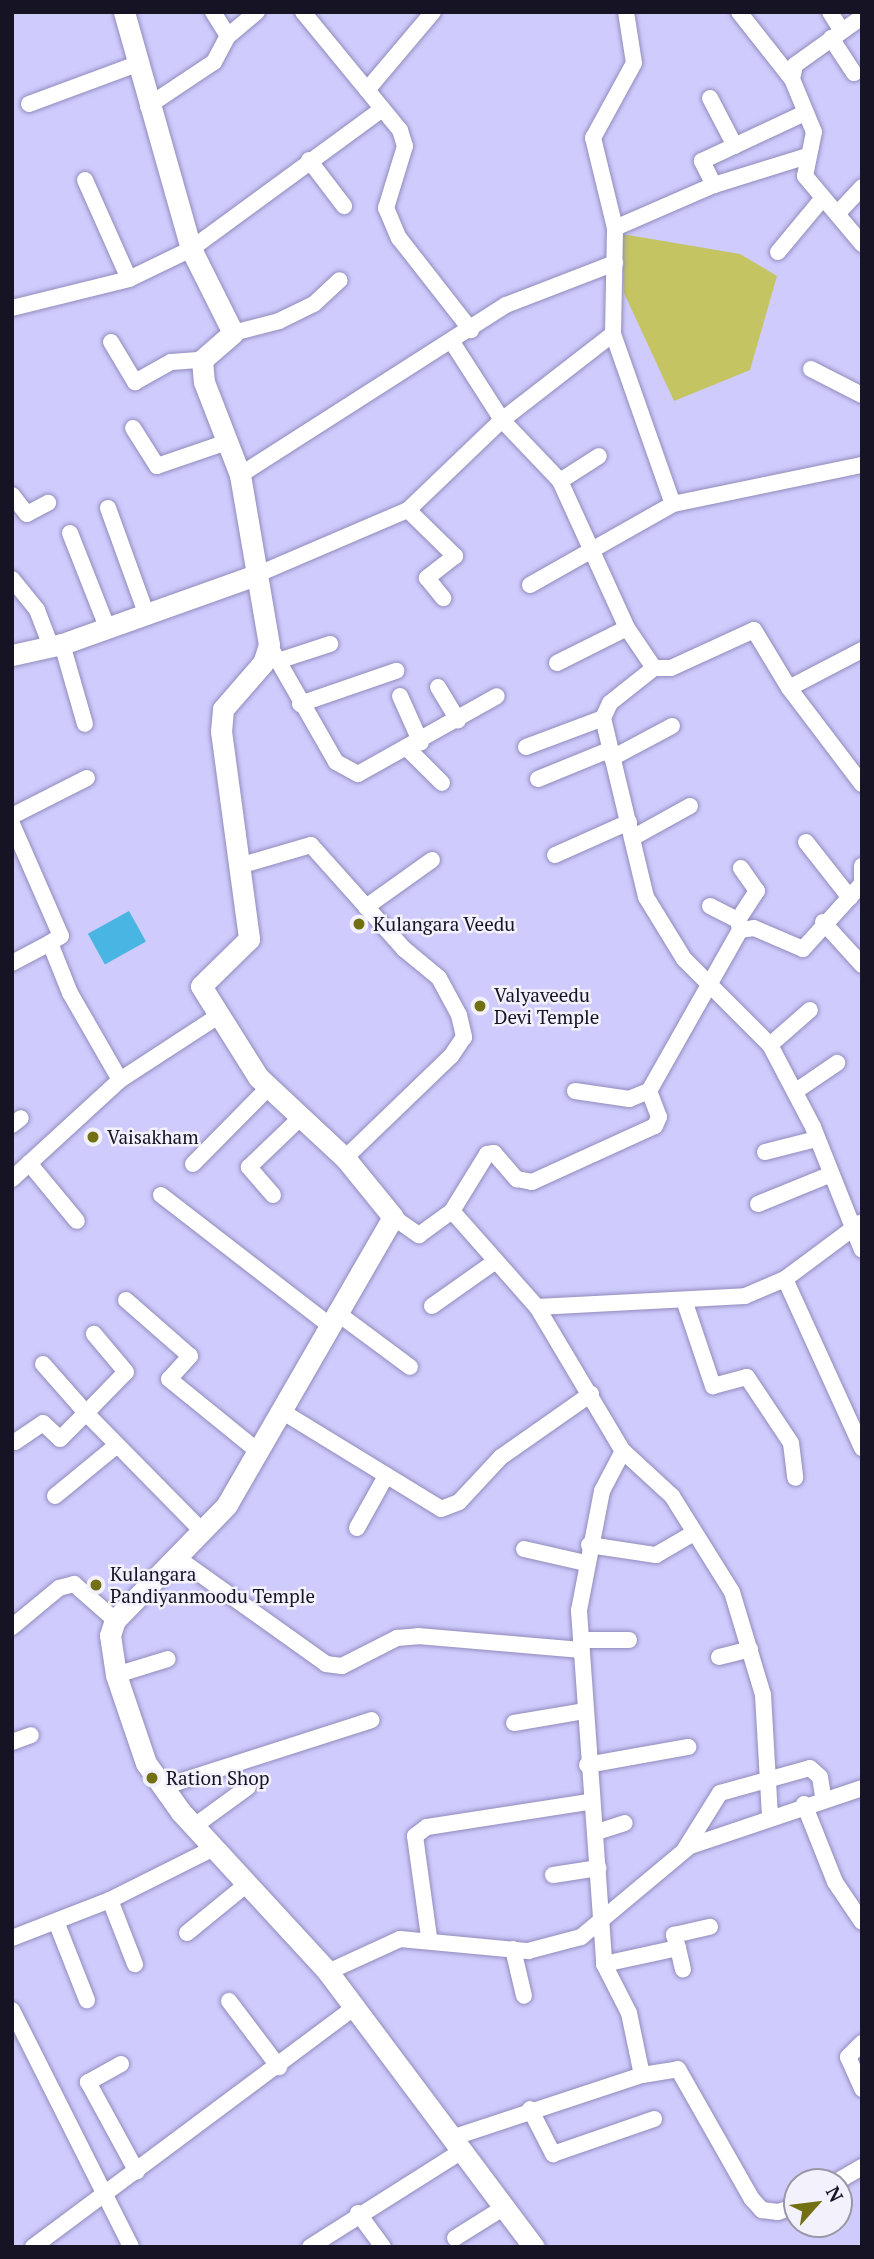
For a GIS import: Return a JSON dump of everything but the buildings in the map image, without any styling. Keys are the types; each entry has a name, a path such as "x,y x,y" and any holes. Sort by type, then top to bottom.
{"street":[{"path":"124,12 140,63 148,107 191,249 233,333"},
{"path":"213,12 228,36"},
{"path":"148,107 214,62 228,36 257,12"},
{"path":"303,12 382,109 405,146 386,208 399,238 471,330"},
{"path":"367,90 433,12"},
{"path":"626,12 634,63 593,138 615,228 613,334 673,504"},
{"path":"740,12 792,79 814,132 804,157 805,176 862,244"},
{"path":"830,12 854,73"},
{"path":"792,79 795,65 862,17"},
{"path":"29,104 140,63"},
{"path":"710,98 735,146"},
{"path":"12,309 129,279 191,249 382,109"},
{"path":"714,185 702,161 805,113"},
{"path":"615,228 714,185 804,157"},
{"path":"309,160 344,206"},
{"path":"85,180 129,279"},
{"path":"837,214 862,187"},
{"path":"778,252 824,198"},
{"path":"240,475 555,280 615,263"},
{"path":"111,342 135,382 178,360 202,360 233,333 279,321 314,304 340,280"},
{"path":"12,655 56,645 145,610 256,575 408,510 502,420 613,334"},
{"path":"452,342 502,420 560,481 627,628 654,668"},
{"path":"202,360 240,475 256,575 273,653 300,704 336,762 358,774 414,746 497,696"},
{"path":"811,369 862,395"},
{"path":"133,428 157,466 227,442"},
{"path":"560,481 599,456"},
{"path":"530,585 673,504 862,465"},
{"path":"12,495 27,514 48,503"},
{"path":"108,508 145,610"},
{"path":"408,510 455,556 427,578 443,598"},
{"path":"70,533 107,626"},
{"path":"12,579 37,610 56,645 85,724"},
{"path":"557,663 627,628"},
{"path":"862,784 789,688 754,630 671,668 654,668 610,703 603,718 646,897 664,932 770,1045 796,1091 829,1175 857,1225 862,1250"},
{"path":"330,644 273,653 223,709 249,939 201,986 218,1016 268,1088 298,1120 345,1158 393,1217 419,1235 452,1211 487,1154 494,1153 517,1179 532,1182 655,1126 659,1116 649,1091"},
{"path":"789,688 862,650"},
{"path":"300,704 396,671"},
{"path":"438,687 458,720"},
{"path":"400,696 414,746 442,783"},
{"path":"526,747 603,718"},
{"path":"538,779 610,754 672,726"},
{"path":"12,816 87,778"},
{"path":"555,855 631,830 690,806"},
{"path":"12,824 61,936 12,963"},
{"path":"806,842 857,892"},
{"path":"239,866 312,845 366,907 439,978 464,1037 345,1158"},
{"path":"366,907 432,860"},
{"path":"710,906 739,925 754,928 803,949 823,922 857,892 862,866"},
{"path":"575,1091 629,1099 649,1091 713,982 757,891 740,868"},
{"path":"823,922 862,965"},
{"path":"50,943 69,993 120,1080"},
{"path":"770,1045 810,1010"},
{"path":"21,1170 120,1080 218,1016"},
{"path":"796,1091 837,1063"},
{"path":"193,1164 268,1088"},
{"path":"273,1195 249,1167 298,1120"},
{"path":"765,1152 816,1139"},
{"path":"12,1154 21,1170 77,1221"},
{"path":"758,1204 829,1175"},
{"path":"161,1195 332,1319 410,1367"},
{"path":"452,1211 494,1263 537,1307 623,1451 672,1496 692,1534 732,1592 763,1695 770,1818"},
{"path":"393,1217 332,1319 260,1453 179,1559 115,1620 110,1635 116,1675 146,1763 210,1850 248,1883 328,1972 534,2247"},
{"path":"537,1307 685,1303 745,1296 785,1279 857,1225"},
{"path":"432,1306 494,1263"},
{"path":"785,1279 862,1448"},
{"path":"126,1300 190,1356 169,1379 260,1453"},
{"path":"685,1303 713,1386 747,1377 791,1443 795,1478"},
{"path":"15,1442 43,1423 60,1439 126,1372 94,1334"},
{"path":"43,1364 86,1413 202,1531"},
{"path":"283,1412 441,1509 459,1502 501,1458 591,1394"},
{"path":"55,1496 117,1445"},
{"path":"623,1451 602,1492 585,1563 581,1645 589,1802 597,1832 598,1868 605,1911 604,1964 629,2013 642,2075"},
{"path":"357,1528 386,1476"},
{"path":"589,1545 656,1555 692,1534"},
{"path":"524,1549 585,1563"},
{"path":"179,1559 326,1664 342,1667 397,1638 418,1636 581,1645 629,1640"},
{"path":"12,1627 59,1588 74,1584 115,1620"},
{"path":"719,1657 750,1648"},
{"path":"116,1675 168,1659"},
{"path":"514,1723 584,1712"},
{"path":"163,1787 372,1720"},
{"path":"12,1742 31,1735"},
{"path":"587,1766 688,1747"},
{"path":"685,1849 720,1793 769,1776 810,1768 820,1777 823,1797"},
{"path":"193,1827 248,1787"},
{"path":"328,1972 400,1939 429,1937 513,1949 581,1937 605,1911 685,1849 823,1797 862,1788"},
{"path":"429,1937 415,1836 427,1827 589,1802"},
{"path":"804,1804 835,1882 862,1922"},
{"path":"597,1832 625,1823"},
{"path":"12,1938 57,1924 210,1850"},
{"path":"553,1875 598,1868"},
{"path":"187,1933 248,1883"},
{"path":"110,1900 135,1964"},
{"path":"57,1924 87,2000"},
{"path":"683,1969 674,1934 710,1927"},
{"path":"604,1964 678,1948"},
{"path":"513,1949 524,1996"},
{"path":"229,2001 279,2067"},
{"path":"33,2247 279,2067 354,2008"},
{"path":"12,2010 101,2197 131,2247"},
{"path":"862,2043 848,2057 862,2089"},
{"path":"121,2064 88,2082 137,2172"},
{"path":"310,2247 456,2145 530,2109 642,2075 678,2068 752,2199 762,2210 783,2210"},
{"path":"530,2109 554,2154 654,2119"},
{"path":"455,2238 503,2208"},
{"path":"358,2213 383,2247"}],"shaded area":[{"path":"622,234 740,254 777,276 750,370 674,401 624,293"}],"water":[{"path":"129,911 146,942 105,964 88,934"}],"place":[{"name":"Kulangara Veedu","path":"359,924"},
{"name":"Valyaveedu Devi Temple","path":"480,1006"},
{"name":"Vaisakham","path":"93,1137"},
{"name":"Kulangara Pandiyanmoodu Temple","path":"96,1585"},
{"name":"Ration Shop","path":"152,1778"}]}
